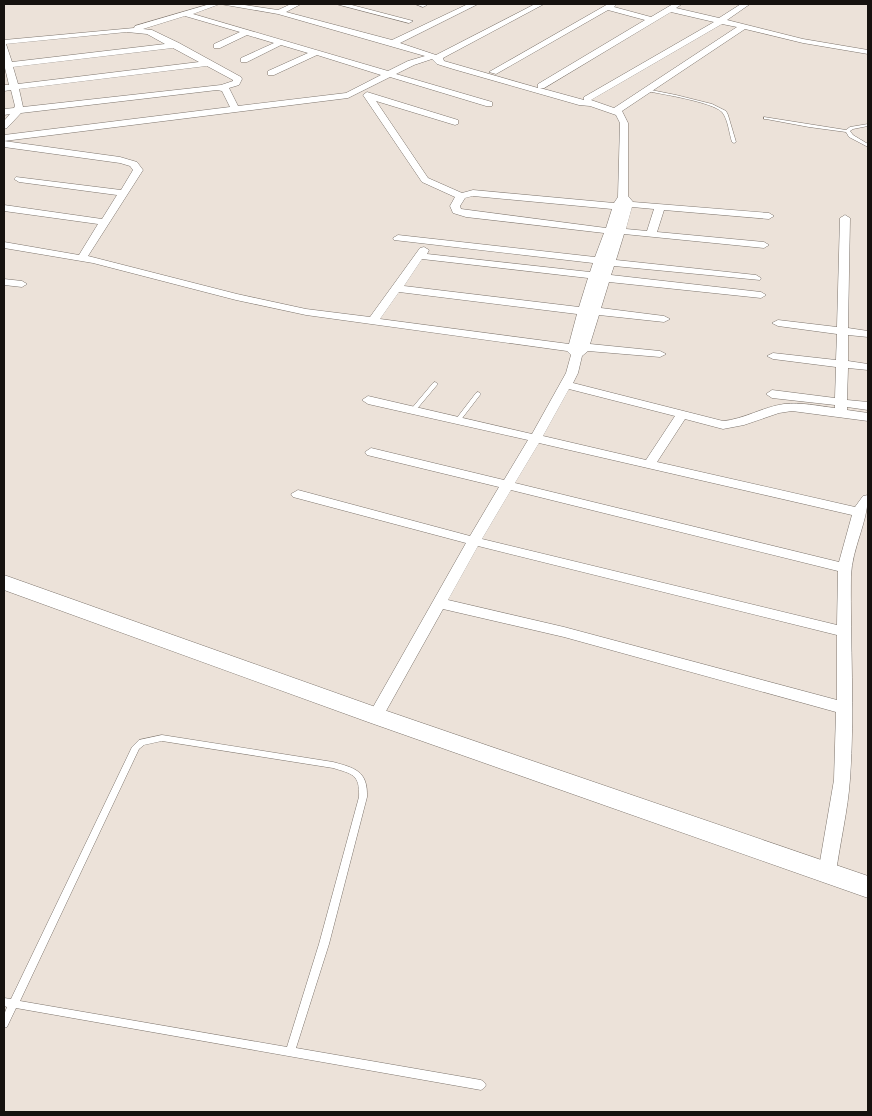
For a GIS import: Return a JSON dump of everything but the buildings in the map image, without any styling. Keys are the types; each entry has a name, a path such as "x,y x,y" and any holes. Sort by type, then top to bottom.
{"main road":[{"path":"4,582 376,716 868,888"}],"street":[{"path":"191,4 200,10"},
{"path":"18,110 14,87 6,65 4,44 134,29 217,4"},
{"path":"224,4 279,12 393,43 437,58 493,72 589,101 616,111 623,117 620,231 605,261 572,373 474,541 376,716"},
{"path":"279,12 296,4"},
{"path":"340,4 409,21"},
{"path":"393,43 474,4"},
{"path":"4,138 348,95 410,63 437,58 540,4"},
{"path":"541,86 678,4"},
{"path":"437,58 440,62 582,103 589,101 719,22 744,4"},
{"path":"493,72 610,5 652,20"},
{"path":"670,9 743,28 868,52"},
{"path":"186,14 489,104"},
{"path":"708,28 732,35"},
{"path":"616,111 743,28"},
{"path":"4,88 14,87 54,94 222,88 236,83 238,79 176,45 146,30 134,29"},
{"path":"217,46 247,32"},
{"path":"244,60 281,42"},
{"path":"6,65 176,45"},
{"path":"272,73 315,53"},
{"path":"4,112 18,110 54,94 210,63"},
{"path":"222,88 227,92 236,110"},
{"path":"357,92 455,122"},
{"path":"369,96 425,180 461,196 473,193 486,193 622,202 769,216"},
{"path":"4,126 18,110"},
{"path":"4,144 135,164 138,170 82,258"},
{"path":"19,179 122,193"},
{"path":"461,196 455,209 466,214 608,231"},
{"path":"605,261 608,231 622,202"},
{"path":"651,235 660,207"},
{"path":"4,208 104,222"},
{"path":"841,408 845,218"},
{"path":"620,231 764,245"},
{"path":"398,238 756,278"},
{"path":"372,322 430,241"},
{"path":"4,245 82,258 277,306 372,322 578,350 660,354"},
{"path":"420,256 760,295"},
{"path":"4,282 22,284"},
{"path":"397,288 664,319"},
{"path":"778,323 868,334"},
{"path":"772,356 868,367"},
{"path":"566,385 723,425 746,422 782,408 868,406"},
{"path":"772,394 841,408 868,417"},
{"path":"368,400 535,436 649,465 859,512"},
{"path":"649,465 682,415"},
{"path":"371,452 845,568"},
{"path":"298,494 474,541 844,632"},
{"path":"826,873 842,780 845,568 862,503 868,499"},
{"path":"439,603 564,632 844,708"}],"lane":[{"path":"648,90 704,103 721,110 725,115 734,142"},
{"path":"766,118 847,131 852,128 868,125"},
{"path":"847,131 851,136 868,146"},
{"path":"414,409 435,384"},
{"path":"458,420 478,394"},
{"path":"4,1024 8,1003 132,754 142,742 162,738 333,765 359,775 363,781 363,797 324,944 290,1052"},
{"path":"8,1003 481,1085"}]}
